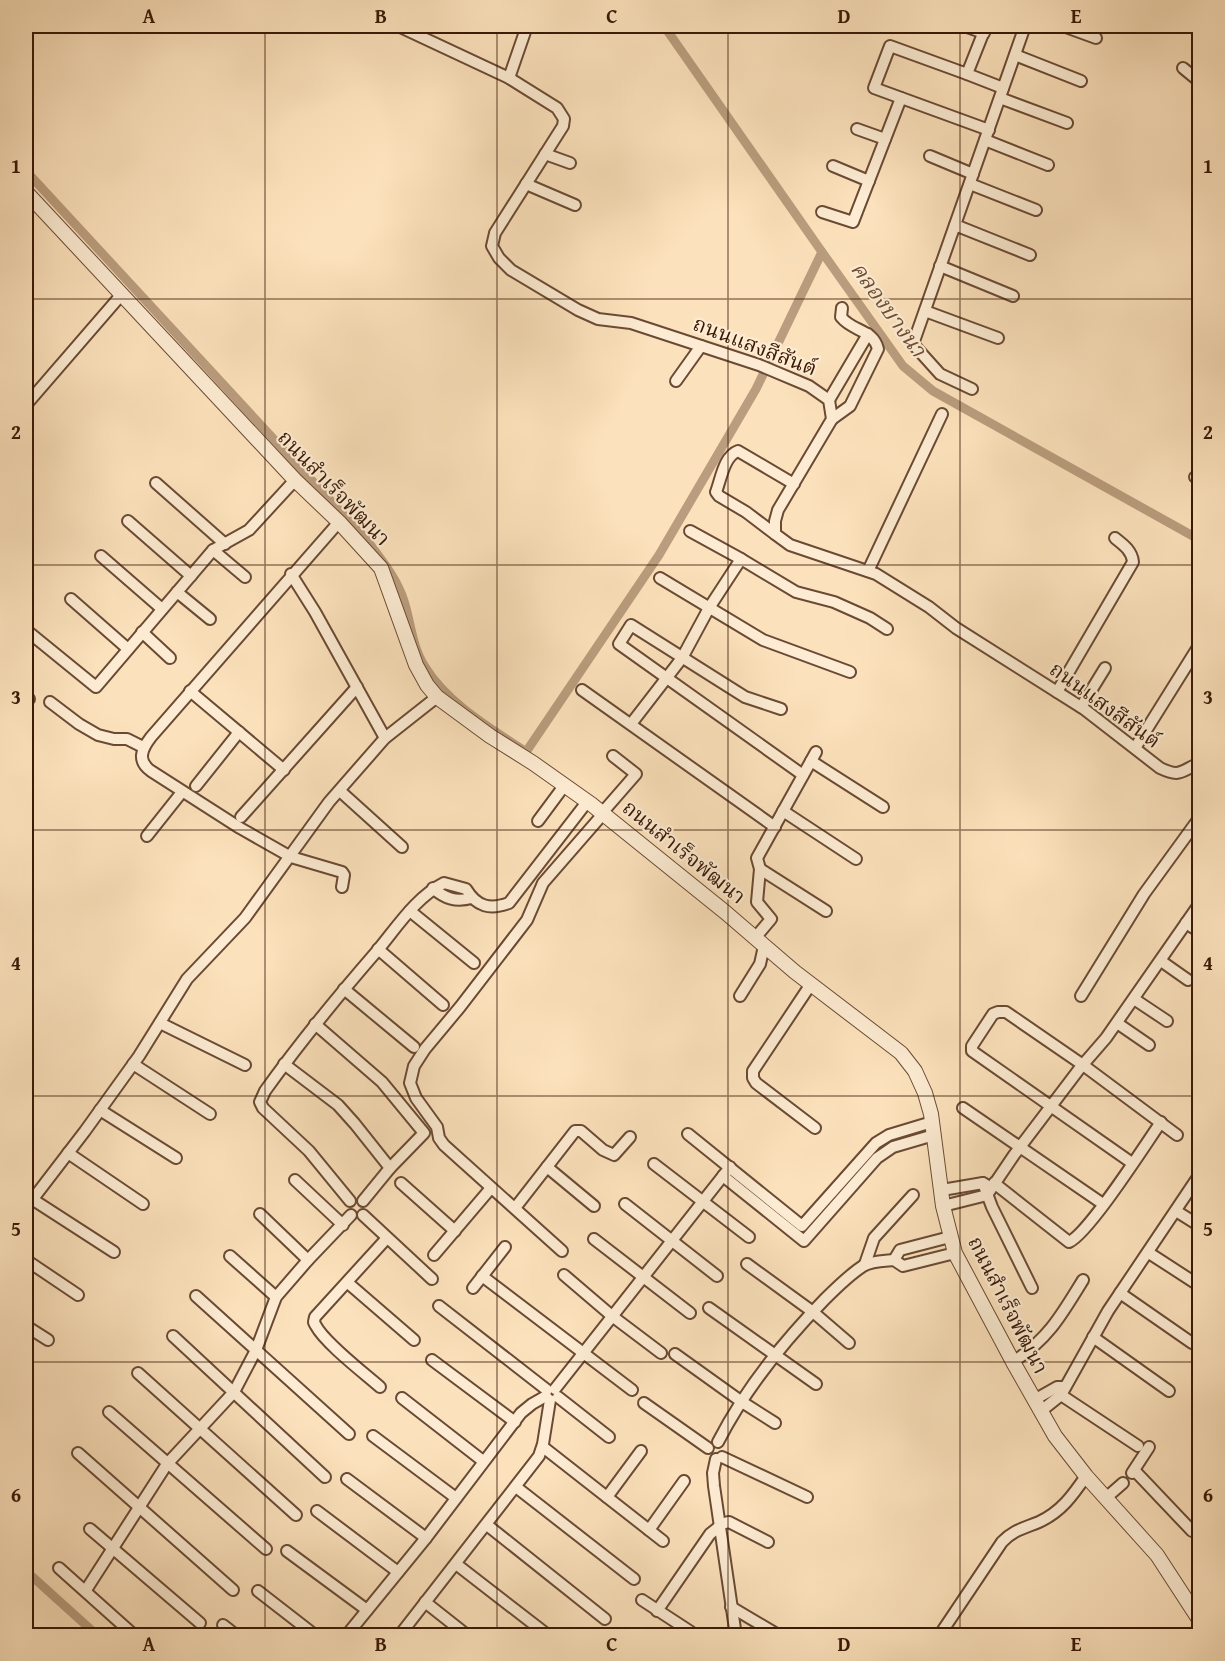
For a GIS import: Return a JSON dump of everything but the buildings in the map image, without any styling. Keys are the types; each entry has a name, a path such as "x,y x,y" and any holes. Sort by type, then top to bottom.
{"street":[{"name":"ถนนแสงสีสันต์","path":"398,26 509,78 562,113 563,126 495,233 492,246 498,258 511,270 578,310 598,319 632,323 759,365 809,386 830,400 832,419"},
{"path":"509,78 527,26"},
{"path":"964,26 985,29 968,74"},
{"path":"972,389 940,374 913,344 1025,26"},
{"path":"1063,26 1096,38"},
{"path":"1048,165 987,135 874,88 890,46 968,74 1002,93 1067,123"},
{"path":"1015,55 1081,81"},
{"path":"1183,68 1200,82"},
{"path":"822,212 853,222 901,98"},
{"path":"857,129 885,139"},
{"path":"545,154 570,163"},
{"path":"930,156 971,179 1036,210"},
{"path":"833,165 869,181"},
{"path":"526,184 575,205"},
{"name":"ถนนสำเร็จพัฒนา","path":"26,192 295,480 339,522 381,568 416,665 437,698 603,814 811,984 901,1053 915,1071 925,1093 933,1128 943,1206 955,1253 1055,1436 1086,1476 1157,1555 1200,1621"},
{"path":"955,225 1030,255"},
{"path":"940,266 1013,296"},
{"path":"26,405 122,294"},
{"path":"775,534 778,510 832,419 850,406 878,349 868,334 850,327 841,317 842,308"},
{"path":"925,311 998,338"},
{"path":"830,400 868,334"},
{"path":"676,381 701,346"},
{"path":"868,571 942,414"},
{"name":"ถนนแสงสีสันต์","path":"794,484 738,452 728,458 716,492 790,545 868,571 914,597 956,628 1081,706 1152,764 1173,774 1180,774 1200,763"},
{"path":"26,630 96,687 213,550 249,530 295,480"},
{"path":"156,483 225,544"},
{"path":"128,521 191,576"},
{"path":"339,522 291,574 143,747 141,759 144,766 182,792 291,857 342,872 344,875 342,887"},
{"path":"690,531 796,592 834,602 870,618 887,629"},
{"path":"1058,692 1133,562 1129,550 1115,538"},
{"path":"213,550 245,577"},
{"path":"101,556 162,609"},
{"path":"631,724 682,658 709,608 741,559"},
{"path":"291,574 385,738"},
{"path":"660,578 763,640 850,672"},
{"path":"177,592 210,619"},
{"path":"71,599 128,649"},
{"path":"781,709 745,697 632,625 619,644 804,775"},
{"path":"142,632 170,658"},
{"path":"1135,748 1200,644"},
{"path":"1081,706 1105,668"},
{"path":"241,818 357,687"},
{"path":"582,690 775,827"},
{"path":"190,691 284,770"},
{"path":"114,1252 29,1203 133,1064 187,979 245,918 329,802 385,738 437,698"},
{"path":"50,702 98,735 127,739 143,747"},
{"path":"196,786 239,732"},
{"path":"562,1251 444,1145 437,1127 416,1098 410,1083 414,1066 425,1048 460,1007 527,920 543,883 636,774 613,756"},
{"path":"740,996 760,964 760,942 771,919 756,902 760,869 757,858 814,757 883,807"},
{"path":"538,821 564,786"},
{"path":"340,791 402,847"},
{"path":"147,836 182,792"},
{"path":"350,1201 309,1151 263,1108 260,1102 284,1064 315,1024 410,911 433,888 442,897 461,901 472,898 489,907 496,908 509,903 587,802"},
{"path":"783,811 856,859"},
{"path":"1082,996 1144,894 1200,818"},
{"path":"760,869 826,911"},
{"path":"943,1206 989,1187 1117,1023 1200,903"},
{"path":"410,911 474,963"},
{"path":"1186,923 1200,932"},
{"path":"378,950 443,1005"},
{"path":"1161,961 1188,980"},
{"path":"811,984 753,1071 753,1078 756,1083 814,1128"},
{"path":"344,989 414,1047"},
{"path":"1134,999 1167,1021"},
{"path":"1132,1163 972,1051 972,1046 993,1014 1006,1012 1178,1135"},
{"path":"160,1023 245,1065"},
{"path":"1117,1023 1149,1045"},
{"path":"315,1024 382,1082 424,1133 390,1168 363,1201"},
{"path":"133,1064 210,1114"},
{"path":"284,1064 338,1106 356,1124 390,1168"},
{"path":"963,1108 1103,1204"},
{"path":"100,1110 176,1158"},
{"path":"942,1190 989,1187 1069,1242 1076,1239 1103,1204 1161,1122"},
{"path":"802,1226 876,1143 889,1135 933,1128"},
{"path":"804,1241 878,1158 893,1147 933,1128"},
{"path":"515,1208 575,1131 581,1131 603,1150 614,1155 630,1137"},
{"path":"688,1134 804,1241"},
{"path":"68,1153 143,1203"},
{"path":"654,1164 749,1237"},
{"path":"547,1167 594,1206"},
{"path":"727,1171 802,1226 804,1241"},
{"path":"346,1635 426,1538 514,1422 532,1404 551,1395 727,1171"},
{"path":"1038,1406 1063,1391 1120,1293 1200,1174"},
{"path":"843,1179 852,1187"},
{"path":"295,1180 343,1225"},
{"path":"401,1183 455,1232"},
{"path":"989,1187 1032,1288"},
{"path":"434,1255 491,1188"},
{"path":"865,1264 874,1238 913,1195"},
{"path":"355,1198 363,1201 366,1207 363,1215 359,1217 351,1215 347,1208 350,1201 355,1198"},
{"path":"625,1204 717,1276"},
{"path":"1176,1211 1200,1226"},
{"path":"260,1214 308,1260"},
{"path":"86,1590 167,1464 234,1392 256,1350 276,1297 351,1215"},
{"path":"363,1215 432,1279"},
{"path":"894,1260 900,1250 950,1237"},
{"path":"380,1388 332,1344 314,1323 315,1317 387,1238"},
{"path":"594,1239 690,1313"},
{"path":"473,1288 505,1247"},
{"path":"718,1442 741,1402 776,1355 813,1312 865,1264 894,1260 903,1266 955,1253"},
{"path":"1149,1253 1200,1286"},
{"path":"230,1256 276,1297"},
{"path":"26,1260 78,1294"},
{"path":"747,1264 813,1312 849,1343"},
{"path":"564,1275 612,1316 661,1353"},
{"path":"482,1276 632,1390"},
{"path":"1013,1362 1034,1348 1056,1323 1083,1281"},
{"path":"348,1283 414,1340"},
{"path":"1120,1293 1192,1343"},
{"path":"196,1296 349,1434"},
{"path":"439,1306 551,1395 609,1437"},
{"path":"709,1308 816,1384"},
{"path":"26,1326 48,1340"},
{"path":"172,1336 325,1477"},
{"path":"1093,1337 1169,1391"},
{"path":"675,1354 741,1402 775,1423"},
{"path":"432,1360 514,1422"},
{"path":"138,1373 296,1515"},
{"path":"1063,1391 1144,1447 1133,1472 1192,1531"},
{"path":"399,1635 540,1456 551,1395"},
{"path":"402,1398 483,1461"},
{"path":"644,1403 708,1448 709,1454 807,1497"},
{"path":"109,1412 266,1550"},
{"path":"373,1436 456,1498"},
{"path":"708,1448 712,1443 718,1442 723,1444 725,1449 713,1473 736,1635"},
{"path":"543,1447 663,1541"},
{"path":"607,1497 641,1450"},
{"path":"78,1453 233,1590"},
{"path":"939,1635 1010,1533 1057,1512 1066,1504 1086,1476"},
{"path":"346,1479 426,1538"},
{"path":"649,1530 684,1481"},
{"path":"1107,1497 1123,1483"},
{"path":"516,1487 633,1579"},
{"path":"317,1511 398,1572"},
{"path":"657,1611 710,1534 720,1525 729,1522 768,1542"},
{"path":"487,1525 605,1619"},
{"path":"90,1529 200,1623"},
{"path":"287,1551 367,1611"},
{"path":"456,1564 549,1635"},
{"path":"59,1568 135,1635"},
{"path":"258,1591 316,1635"},
{"path":"642,1600 691,1632"},
{"path":"425,1602 468,1635"},
{"path":"731,1607 780,1635"},
{"path":"223,1625 237,1635"}],"waterway":[{"name":"คลองบางนา","path":"664,26 903,366 933,391 1200,540"},
{"path":"26,171 366,539 397,584 404,601 417,651 425,667 445,693 484,724 526,752 659,555 756,389 822,252"},
{"path":"26,1571 98,1636"}]}
